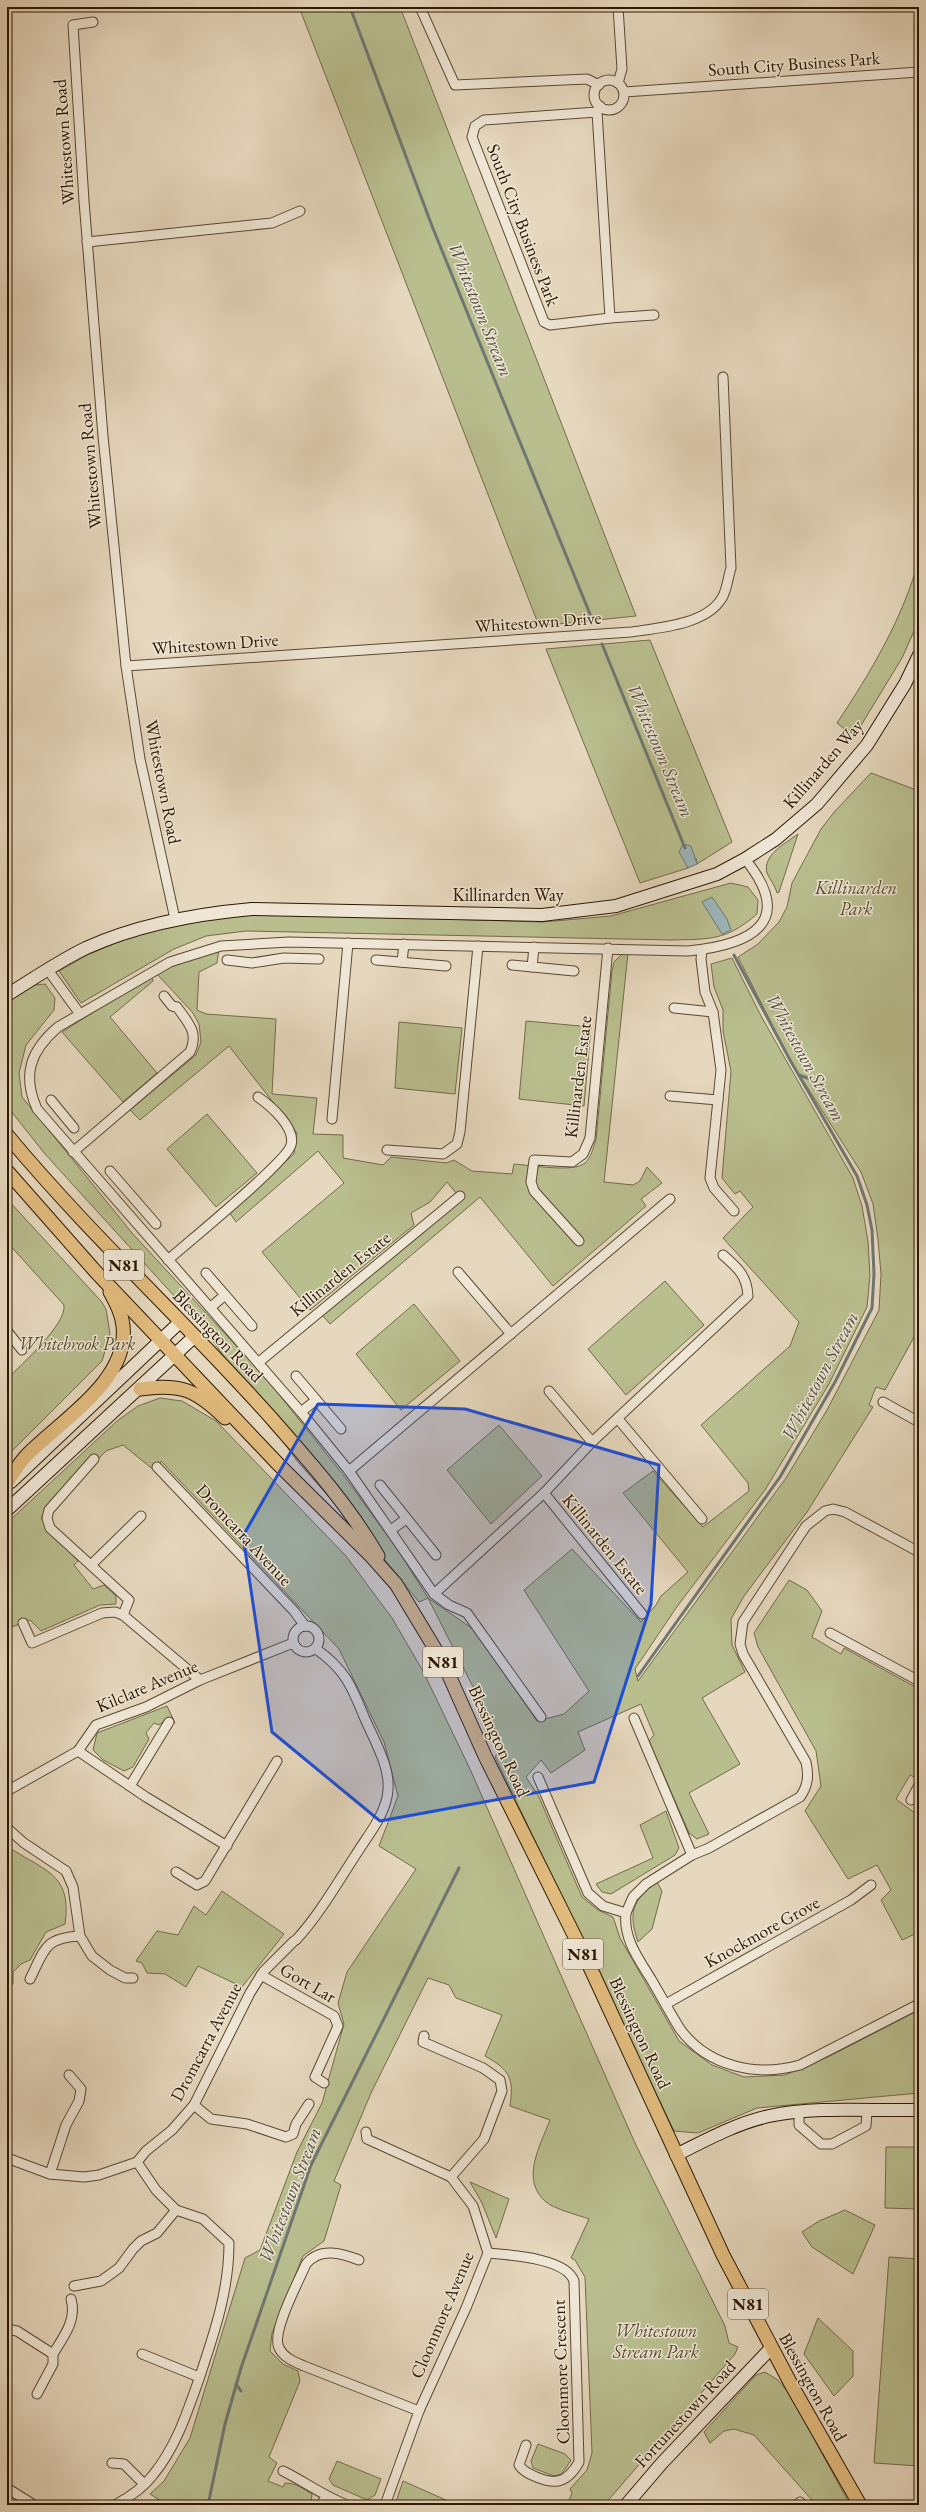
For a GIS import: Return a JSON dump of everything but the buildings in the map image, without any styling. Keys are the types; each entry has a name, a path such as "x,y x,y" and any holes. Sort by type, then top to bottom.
{"main road":[{"name":"Blessington Road","path":"7,1135 70,1207 195,1336 319,1473 360,1528 443,1662 485,1756 589,1965 723,2255 772,2348 860,2505"},
{"name":"Blessington Road","path":"7,1172 103,1279 162,1339 279,1465 388,1575"},
{"path":"7,1483 25,1456 97,1390 113,1371 122,1349 123,1325 119,1309 103,1279"},
{"path":"140,1389 162,1386 180,1388 202,1396 245,1438 279,1465"}],"street":[{"path":"420,7 454,85 465,86 587,79 598,85"},
{"path":"618,7 622,69 618,83"},
{"name":"Whitestown Road","path":"93,22 73,25 87,242 103,436 126,666 140,759 175,919"},
{"name":"South City Business Park","path":"654,315 610,318 550,325 544,322 472,137 475,126 484,120 617,108 623,101 624,92 919,72"},
{"path":"610,318 599,109 595,94 598,85 610,80 618,83 624,92"},
{"path":"87,242 272,223 300,211"},
{"name":"Whitestown Drive","path":"126,666 631,632 671,627 711,610 722,598 731,568 723,377"},
{"name":"Killinarden Way","path":"7,995 92,946 148,926 175,919 209,913 252,909 542,915 580,912 616,906 717,874 745,859 805,816 867,745 905,684 919,655"},
{"path":"540,1717 467,1613 449,1605 434,1594 349,1471 301,1412 37,1109 30,1094 28,1077 35,1053 45,1038 80,1014 170,962 185,956 221,946 269,942 702,950 719,946 753,933 763,925 767,916 767,895 764,885 745,859"},
{"path":"269,942 270,960"},
{"path":"332,1119 348,943"},
{"path":"402,962 404,944"},
{"path":"387,1150 443,1154 457,1144 460,1132 478,946"},
{"path":"532,967 534,947"},
{"name":"Killinarden Estate","path":"579,1241 534,1191 531,1182 534,1160 572,1162 583,1154 590,1138 608,948"},
{"path":"702,950 701,959 705,992 713,1012 721,1070 710,1178 714,1188 734,1211"},
{"path":"227,960 252,963 284,958 319,959"},
{"path":"376,960 446,966"},
{"path":"512,965 574,971"},
{"path":"48,970 80,1014"},
{"path":"73,1152 190,1052 195,1042 195,1031 177,1007 172,1006 164,996"},
{"path":"674,1008 713,1012"},
{"path":"670,1096 718,1100"},
{"path":"168,1260 262,1178 286,1154 291,1145 290,1131 268,1104 258,1097"},
{"path":"51,1100 74,1128"},
{"path":"45,1119 57,1108"},
{"path":"110,1171 156,1224"},
{"path":"120,1205 132,1195"},
{"name":"Killinarden Estate","path":"259,1362 460,1196"},
{"path":"349,1471 670,1199"},
{"name":"Killinarden Estate","path":"434,1594 544,1493 592,1442 748,1296 748,1282 740,1270 723,1255"},
{"path":"458,1272 511,1334"},
{"path":"206,1273 252,1326"},
{"path":"211,1307 225,1295"},
{"path":"7,1486 180,1322"},
{"path":"7,1331 22,1350"},
{"path":"7,1510 61,1458 140,1389 195,1336"},
{"path":"296,1376 341,1429"},
{"path":"549,1391 592,1442"},
{"path":"301,1412 316,1400"},
{"path":"883,1402 919,1422"},
{"path":"618,1419 702,1519"},
{"path":"94,1459 49,1510 47,1518 50,1528 92,1564 129,1600 123,1615"},
{"name":"Dromcarra Avenue","path":"157,1467 294,1611 305,1626"},
{"path":"380,1485 406,1520 436,1555"},
{"name":"Killinarden Estate","path":"544,1493 642,1614"},
{"path":"919,1552 845,1512 833,1509 825,1511 806,1526 743,1622 740,1644 743,1654 806,1762 808,1773 806,1789 800,1797 709,1848 692,1855 638,1891 626,1913 626,1927 631,1945 681,2029 707,2054 747,2070 764,2071 800,2065 919,2004"},
{"path":"92,1564 141,1516"},
{"path":"391,1530 406,1520"},
{"path":"23,1623 32,1642 102,1613 115,1612 123,1615 200,1680"},
{"path":"305,1626 317,1631 320,1640 316,1648 309,1653 301,1652 293,1643 297,1630 305,1626"},
{"path":"830,1633 919,1681"},
{"name":"Kilclare Avenue","path":"7,1790 78,1751 96,1725 146,1707 200,1680 293,1643"},
{"name":"Dromcarra Avenue","path":"7,2158 50,2174 84,2177 99,2175 137,2162 146,2151 172,2130 194,2105 250,1993 262,1975 314,1920 364,1842 387,1797 387,1779 382,1758 352,1689 335,1662 316,1648"},
{"path":"634,1718 692,1855"},
{"path":"130,1786 169,1722"},
{"path":"78,1751 130,1786 226,1846"},
{"path":"176,1872 197,1885 205,1881 277,1761"},
{"path":"538,1778 588,1893 603,1906 626,1913"},
{"path":"911,1800 919,1785"},
{"path":"7,1828 24,1843 66,1871 73,1887 80,1936 92,1956 110,1970 125,1978 133,1978"},
{"name":"Knockmore Grove","path":"666,2004 851,1900 871,1885"},
{"path":"30,1979 50,1942 60,1937 80,1936"},
{"name":"Gort Lar","path":"262,1975 334,2016 337,2020 338,2026 314,2077 324,2083"},
{"path":"366,2132 367,2139 451,2177 484,2139 502,2092 500,2080 483,2068 423,2042 424,2036"},
{"path":"50,2174 66,2125 79,2101 81,2089 68,2075"},
{"path":"194,2105 211,2119 247,2124 286,2136 293,2134 296,2124 309,2104"},
{"path":"676,2155 743,2125 769,2116 799,2112 919,2110"},
{"path":"799,2112 799,2124 821,2144 832,2144 866,2126 867,2111"},
{"path":"115,2505 144,2484 170,2450 181,2428 216,2329 228,2280 229,2243 203,2219 176,2210 156,2190 137,2162"},
{"name":"Cloonmore Avenue","path":"385,2505 419,2411 466,2308 488,2253 473,2206 451,2177"},
{"path":"74,2286 101,2281 119,2268 133,2249 141,2241 157,2233 176,2210"},
{"path":"359,2260 330,2252 312,2257 306,2264 280,2325 276,2337 279,2348 287,2358 304,2366 419,2411"},
{"name":"Cloonmore Crescent","path":"488,2253 554,2263 567,2270 574,2281 579,2462 569,2476 558,2481 529,2474 519,2465 526,2445"},
{"path":"37,2394 53,2364 53,2354 71,2323 74,2309 71,2299"},
{"path":"7,2329 17,2331 53,2354"},
{"name":"Fortunestown Road","path":"626,2505 662,2463 772,2348"},
{"path":"142,2354 199,2377"},
{"path":"112,2463 124,2464 144,2484"},
{"path":"283,2471 318,2489 326,2497 347,2505"},
{"path":"7,2488 34,2505"},
{"path":"321,2505 326,2497"}],"highlighted area":[{"path":"318,1404 465,1409 659,1465 651,1604 594,1782 380,1821 272,1732 243,1536"}],"green space":[{"path":"299,7 400,7 636,616 539,626"},
{"path":"919,559 919,620 902,658 854,737 837,723 885,644 904,602"},
{"path":"650,640 732,842 697,864 696,858 687,866 688,868 640,883 546,649"},
{"name":"Killinarden Park","path":"871,773 919,791 919,1328 885,1390 876,1387 869,1405 873,1407 807,1512 744,1596 731,1619 732,1645 745,1672 702,1698 740,1764 689,1793 709,1834 697,1839 689,1833 649,1741 654,1735 641,1704 578,1732 585,1750 551,1773 541,1760 526,1777 539,1797 582,1897 598,1910 613,1917 620,1938 679,2041 712,2065 744,2077 785,2075 830,2056 919,2010 919,2093 757,2108 698,2133 674,2131 495,1757 502,1744 428,1598 473,1629 537,1721 564,1714 589,1691 524,1590 572,1549 641,1622 656,1605 661,1596 688,1572 623,1493 653,1471 703,1527 749,1491 748,1483 701,1425 790,1346 799,1322 723,1238 753,1207 740,1191 735,1194 722,1178 731,1071 723,1031 723,1010 714,987 711,964 732,958 761,1016 853,1178 862,1206 868,1241 870,1275 867,1307 829,1384 765,1490 676,1608 635,1669 638,1681 786,1478 827,1410 879,1310 881,1274 878,1239 873,1204 861,1172 790,1060 738,957 758,944 779,922 787,907 792,883 821,829 835,811"},
{"path":"798,834 779,892 777,893 767,873 766,867 768,861 776,850"},
{"path":"731,883 748,887 758,900 757,914 736,929 717,937 671,940 246,931 206,936 174,949 81,1003 59,971 89,954 126,939 181,923 235,913 543,922 611,916"},
{"path":"219,949 217,963 199,972 197,1010 206,1014 276,1019 272,1094 317,1098 313,1134 343,1135 343,1158 383,1165 391,1157 446,1163 454,1160 472,1171 512,1174 514,1164 551,1168 571,1168 585,1163 590,1156 596,1140 612,971 614,962 623,953 628,953 604,1182 633,1185 640,1181 647,1167 662,1183 641,1199 646,1206 553,1286 480,1197 330,1324 322,1315 460,1198 447,1182 430,1202 411,1213 414,1225 310,1310 262,1252 344,1183 318,1151 236,1222 229,1212 294,1154 297,1133 229,1046 140,1120 130,1110 196,1055 201,1042 199,1024 193,1013 157,974 177,964"},
{"path":"151,976 153,981 110,1017 157,1073 123,1102 62,1032"},
{"path":"45,984 55,998 54,1010 26,1045 19,1073 22,1097 132,1233 265,1377 344,1476 398,1550 428,1598 419,1602 380,1554 297,1461 206,1331 45,1154 7,1106 7,1002 35,985"},
{"path":"526,1021 591,1027 584,1106 519,1099"},
{"path":"399,1022 462,1028 455,1094 395,1088"},
{"path":"207,1114 257,1173 216,1207 167,1149"},
{"name":"Whitebrook Park","path":"7,1199 101,1301 106,1309 110,1334 102,1361 7,1456 7,1379 51,1333 63,1313 64,1305 7,1242"},
{"path":"665,1281 704,1325 626,1395 588,1349"},
{"path":"414,1304 460,1361 401,1410 356,1354"},
{"name":"Whitestown Stream Park","path":"160,1398 182,1401 216,1421 346,1556 392,1618 423,1671 470,1769 635,2143 725,2326 729,2343 738,2347 735,2354 604,2505 567,2505 572,2493 570,2489 587,2470 592,2453 585,2277 575,2260 571,2258 589,2219 550,2205 538,2193 534,2184 534,2162 550,2120 510,2106 511,2088 508,2076 500,2066 485,2056 502,2015 456,1998 449,1985 428,1978 371,2093 334,2181 341,2185 324,2241 303,2256 272,2333 270,2351 283,2364 298,2371 300,2381 269,2457 277,2463 268,2481 283,2487 285,2483 303,2488 312,2494 311,2505 167,2505 150,2494 164,2481 190,2438 245,2258 260,2250 297,2152 322,2103 344,2024 338,2003 347,1972 416,1869 379,1846 398,1796 384,1742 339,1649 161,1461 155,1471 123,1445 106,1451 41,1518 78,1561 74,1565 93,1589 104,1585 116,1596 116,1604 100,1605 41,1631 30,1620 7,1629 7,1523 117,1421 138,1406"},
{"path":"499,1425 542,1476 491,1524 447,1470"},
{"path":"789,1580 807,1590 822,1611 812,1637 841,1654 844,1648 919,1689 919,1773 916,1778 910,1775 896,1799 919,1816 919,1932 902,1940 881,1900 891,1890 877,1865 848,1879 805,1811 821,1786 816,1751 758,1647 754,1633"},
{"path":"167,1706 175,1723 167,1719 159,1725 154,1723 146,1733 149,1739 133,1767 124,1771 103,1760 93,1750 97,1733"},
{"path":"666,1811 679,1848 675,1855 611,1894 602,1892 596,1884 653,1858 640,1825"},
{"path":"7,1846 52,1874 64,1893 66,1907 65,1924 46,1932 30,1960 21,1964 13,1972 13,1984 7,1987"},
{"path":"657,1882 662,1891 652,1929 638,1942 633,1923 634,1908 642,1895"},
{"path":"222,1891 284,1934 242,1987 198,1966 186,1987 165,1974 147,1973 142,1963 136,1961 157,1931 178,1935 194,1906 206,1915"},
{"path":"886,2147 919,2147 919,2209 885,2208"},
{"path":"470,2182 509,2199 496,2238 482,2203"},
{"path":"845,2210 875,2225 853,2274 812,2247 802,2232 819,2221"},
{"path":"889,2257 919,2259 919,2466 874,2463"},
{"path":"818,2318 853,2351 853,2376 834,2396 804,2354"},
{"path":"765,2372 778,2380 791,2396 850,2505 807,2505 812,2500 754,2435 734,2429 724,2431 710,2443 704,2432 756,2375"},
{"path":"538,2444 565,2454 571,2460 562,2474 554,2476 533,2468 531,2461"},
{"path":"337,2461 381,2479 375,2495 367,2500 333,2485 329,2479"},
{"path":"403,2481 457,2505 395,2505"}],"water":[{"path":"683,844 691,846 697,864 688,868 679,852"},
{"path":"712,897 727,919 731,930 722,934 702,902"}],"waterway":[{"name":"Whitestown Stream","path":"350,7 432,226 592,619"},
{"name":"Whitestown Stream","path":"602,644 685,848"},
{"name":"Whitestown Stream","path":"638,1676 780,1477 835,1382 872,1308 874,1274 872,1230 867,1205 857,1176 790,1060 734,955"},
{"path":"799,1075 810,1079"},
{"name":"Whitestown Stream","path":"208,2505 225,2424 241,2368 311,2165 459,1868"},
{"name":"Whitestown Stream","path":"236,2384 241,2391"}]}
